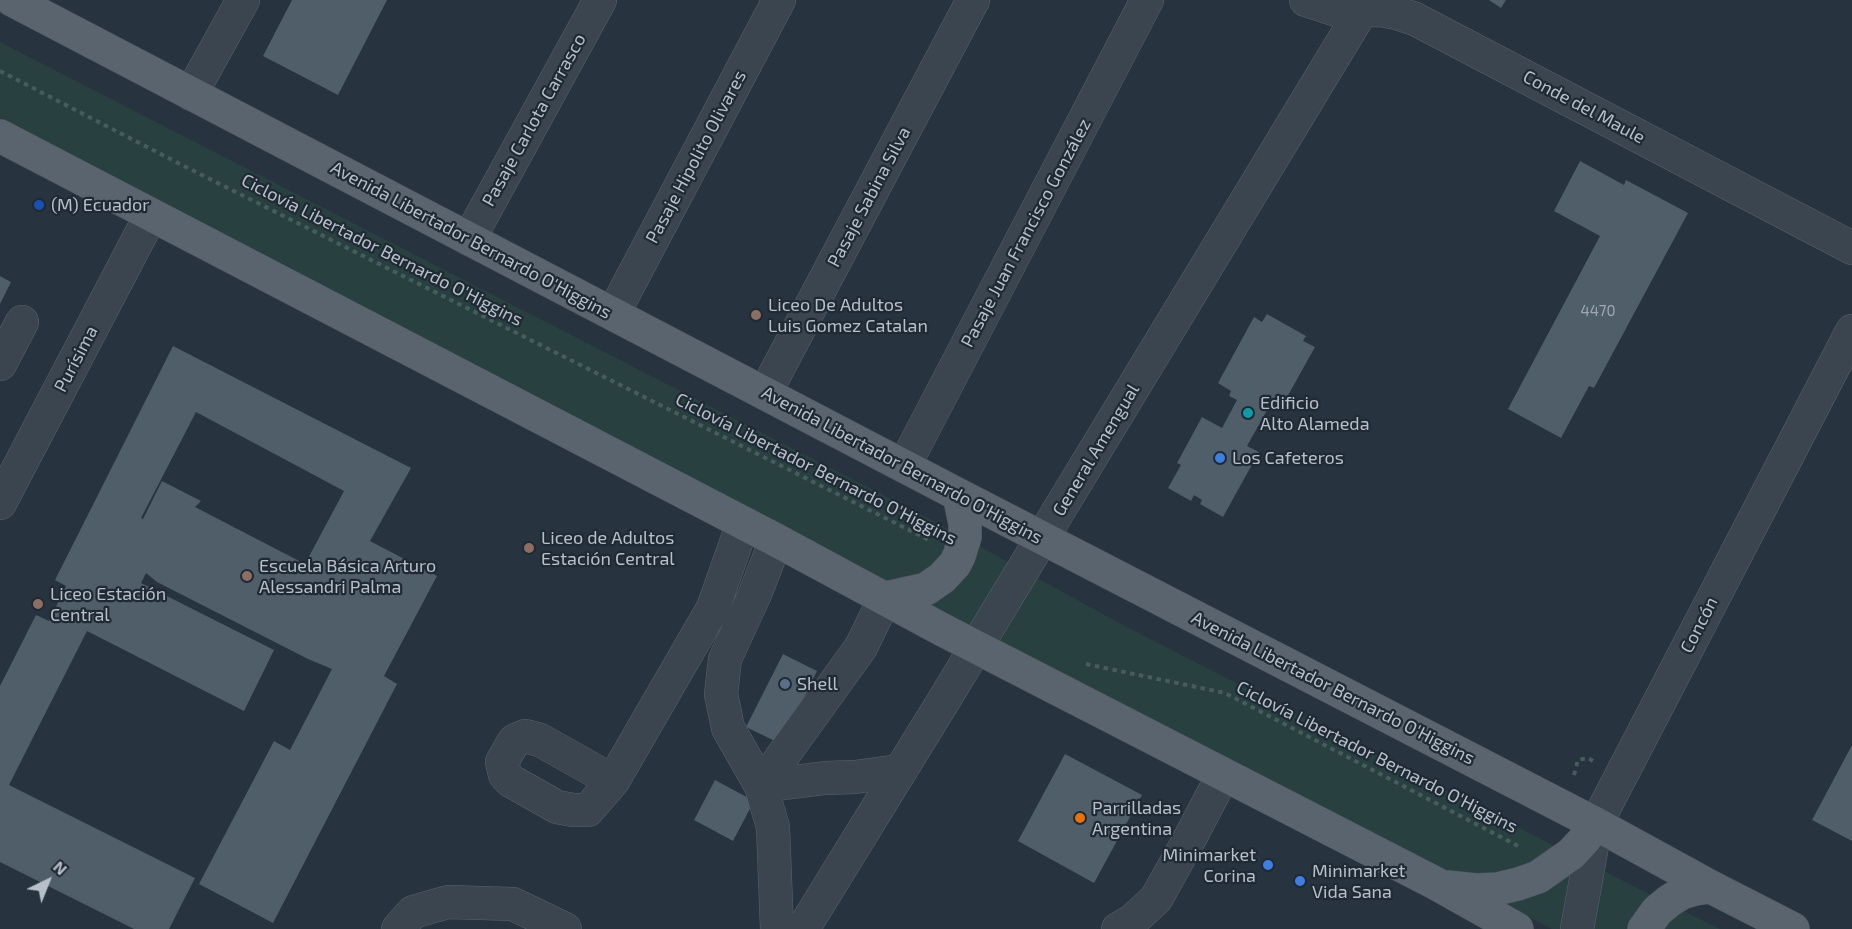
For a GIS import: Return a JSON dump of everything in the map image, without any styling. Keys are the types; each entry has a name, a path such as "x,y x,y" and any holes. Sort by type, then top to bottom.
{"main road":[{"name":"Avenida Libertador Bernardo O'Higgins","path":"12,0 959,495 1596,824 1792,929"},
{"path":"0,136 776,540 976,647 1435,883 1517,929"},
{"path":"885,598 916,592 934,584 948,572 959,556 964,537 959,495"},
{"path":"1435,883 1455,889 1497,889 1538,877 1571,854 1596,824"},
{"path":"1644,929 1657,911 1668,901 1682,893 1711,887"}],"street":[{"path":"191,94 243,0"},
{"name":"Pasaje Carlota Carrasco","path":"469,239 600,0"},
{"name":"Pasaje Hipolito Olivares","path":"613,314 779,0"},
{"name":"Pasaje Sabina Silva","path":"765,393 973,0"},
{"name":"Pasaje Juan Francisco González","path":"904,466 1147,0"},
{"name":"Conde del Maule","path":"1306,0 1332,9 1364,5 1415,19 1852,248"},
{"name":"General Amengual","path":"803,929 1364,5"},
{"name":"Purísima","path":"0,503 151,215"},
{"path":"0,364 22,322"},
{"name":"Concón","path":"1577,929 1596,824 1852,331"},
{"path":"613,781 713,608 743,523"},
{"path":"776,540 755,594 725,659 721,694 728,728 761,786 773,828 777,929"},
{"path":"761,786 861,647 885,598"},
{"path":"761,786 825,777 855,777 899,771"},
{"path":"1118,929 1132,921 1156,899 1223,775"},
{"path":"398,929 413,912 448,902 513,904 565,929"}],"path":[{"name":"Ciclovía Libertador Bernardo O'Higgins","path":"0,71 190,170 959,556"},
{"name":"Ciclovía Libertador Bernardo O'Higgins","path":"1081,663 1225,693 1556,866"}],"green space":[{"path":"0,42 926,517 1121,624 1720,929 1552,929 0,118"}],"building":[{"path":"292,0 387,0 338,95 263,56"},
{"path":"1489,0 1506,0 1501,8"},
{"path":"1580,161 1624,185 1626,180 1688,213 1594,388 1589,386 1561,438 1508,409 1600,236 1554,211"},
{"path":"0,276 11,282 0,304"},
{"name":"Edificio Alto Alameda","path":"1267,314 1306,336 1303,341 1315,347 1281,408 1271,403 1247,446 1259,452 1223,517 1200,504 1202,500 1194,495 1191,501 1168,488 1181,465 1177,463 1202,417 1222,428 1237,400 1229,396 1231,391 1218,383 1254,317 1262,322"},
{"path":"173,346 411,468 370,541 437,576 384,676 397,684 273,923 199,884 274,741 290,750 332,669 157,582 146,573 141,583 274,650 244,711 87,631 9,785 195,878 169,929 134,929 0,862 0,686 36,615 49,621 66,586 55,580","holes":["196,412 344,491 305,564 195,507 201,501 162,481 143,519 141,518"]},
{"path":"783,654 817,671 781,744 746,727"},
{"path":"1852,745 1852,841 1812,820"},
{"name":"Parrilladas Argentina","path":"1065,754 1142,795 1094,883 1018,841"},
{"path":"715,780 754,801 733,841 694,820"}],"place":[{"name":"(M) Ecuador","path":"39,205"},
{"name":"Liceo De Adultos Luis Gomez Catalan","path":"756,315"},
{"name":"Edificio Alto Alameda","path":"1248,413"},
{"name":"Los Cafeteros","path":"1220,458"},
{"name":"Liceo de Adultos Estación Central","path":"529,548"},
{"name":"Escuela Básica Arturo Alessandri Palma","path":"247,576"},
{"name":"Liceo Estación Central","path":"38,604"},
{"name":"Shell","path":"785,684"},
{"name":"Parrilladas Argentina","path":"1080,818"},
{"name":"Minimarket Corina","path":"1268,865"},
{"name":"Minimarket Vida Sana","path":"1300,881"}]}
